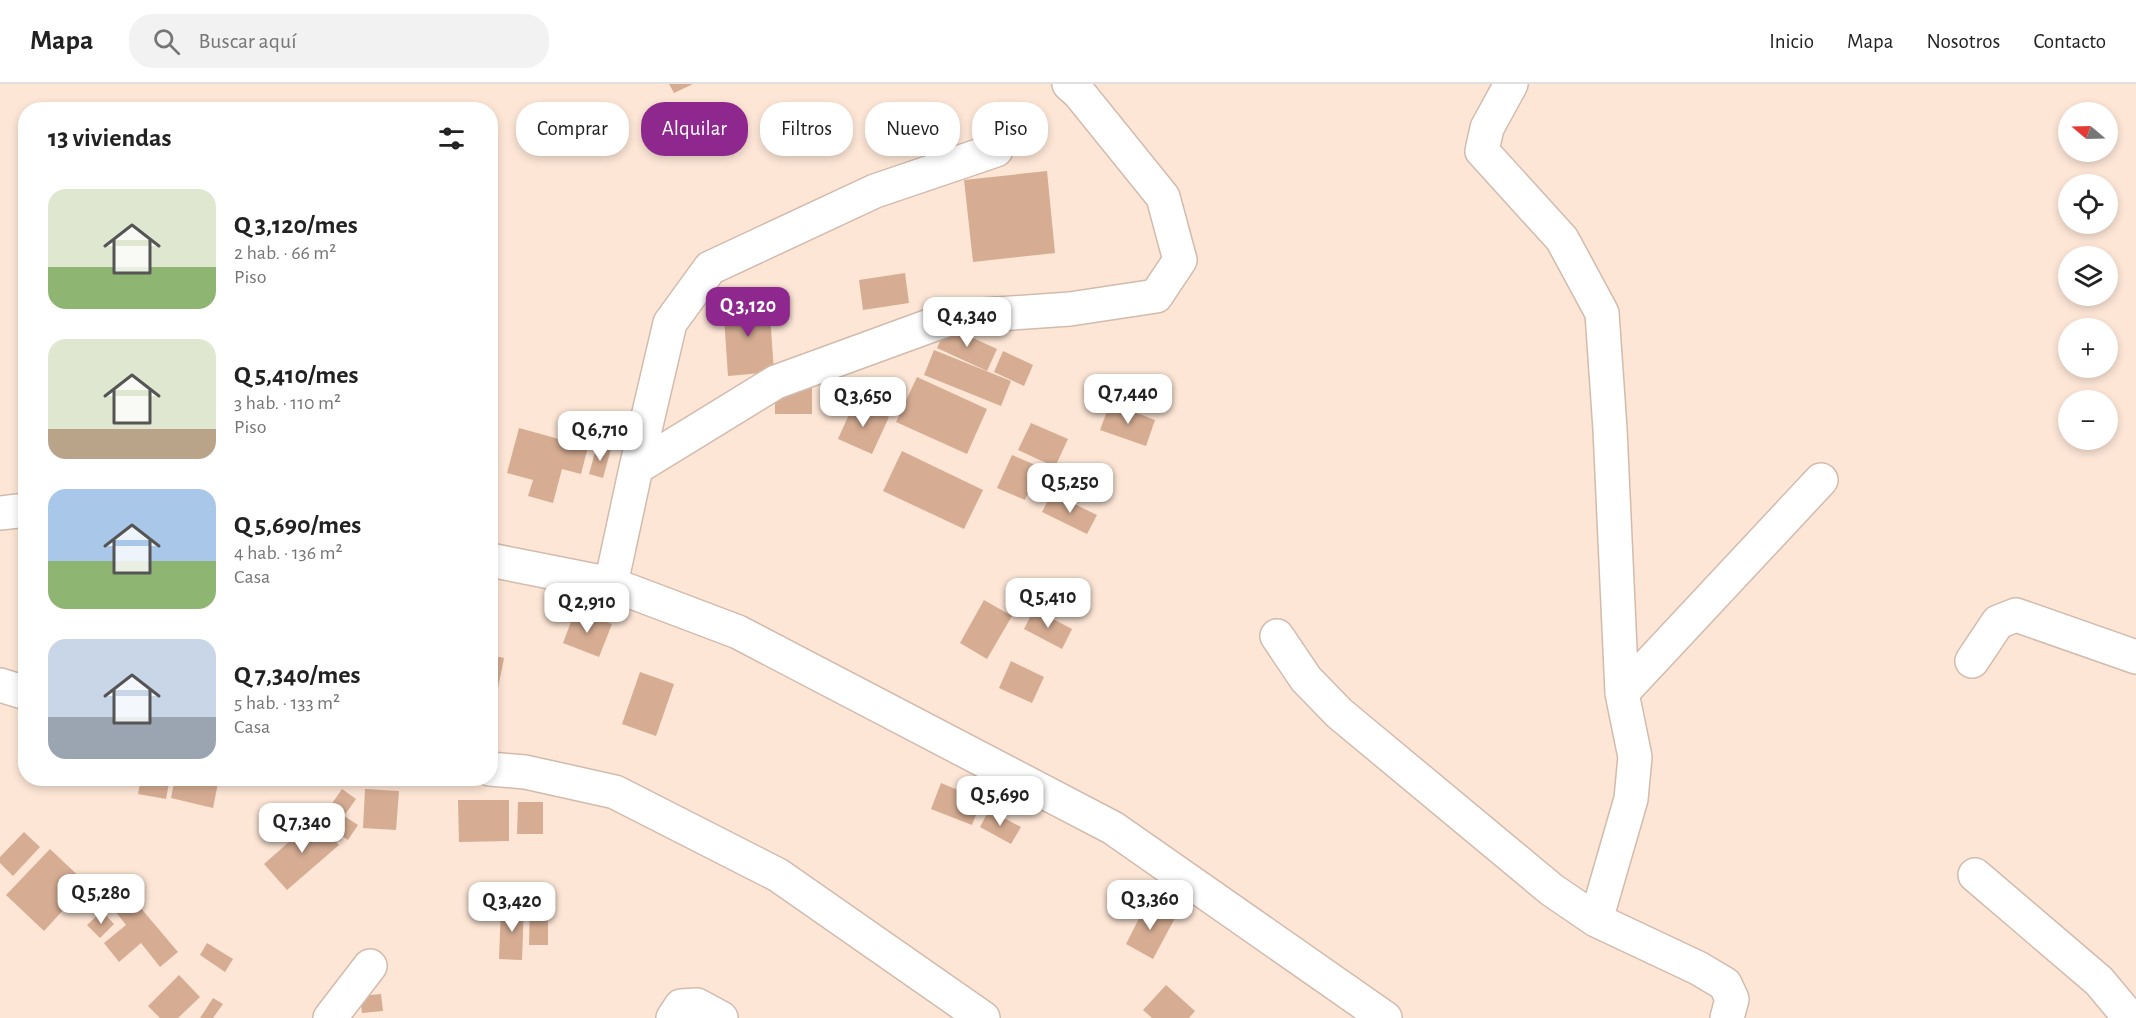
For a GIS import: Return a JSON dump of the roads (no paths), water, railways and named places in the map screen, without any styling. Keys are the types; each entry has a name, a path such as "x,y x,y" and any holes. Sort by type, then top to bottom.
{"street":[{"path":"636,468 776,382 954,317 1070,309 1156,296 1180,260 1163,197 1079,93 1069,84"},
{"path":"1511,84 1487,128 1482,151 1562,239 1602,313 1610,429 1622,693 1635,757 1631,799 1596,920"},
{"path":"611,584 670,323 710,268 875,191 978,156"},
{"path":"1622,693 1821,480"},
{"path":"0,513 18,511"},
{"path":"498,562 611,584 738,632 1113,828 1385,1018"},
{"path":"1972,661 1998,622 2016,615 2136,657"},
{"path":"1277,636 1306,679 1339,713 1552,890 1596,920 1698,968 1725,984 1732,999 1727,1018"},
{"path":"0,685 18,691"},
{"path":"498,770 525,772 615,792 778,875 983,1018"},
{"path":"1975,875 2098,981 2130,1018"},
{"path":"330,1018 370,966"},
{"path":"673,1018 681,1006 697,1005 721,1018"}]}
